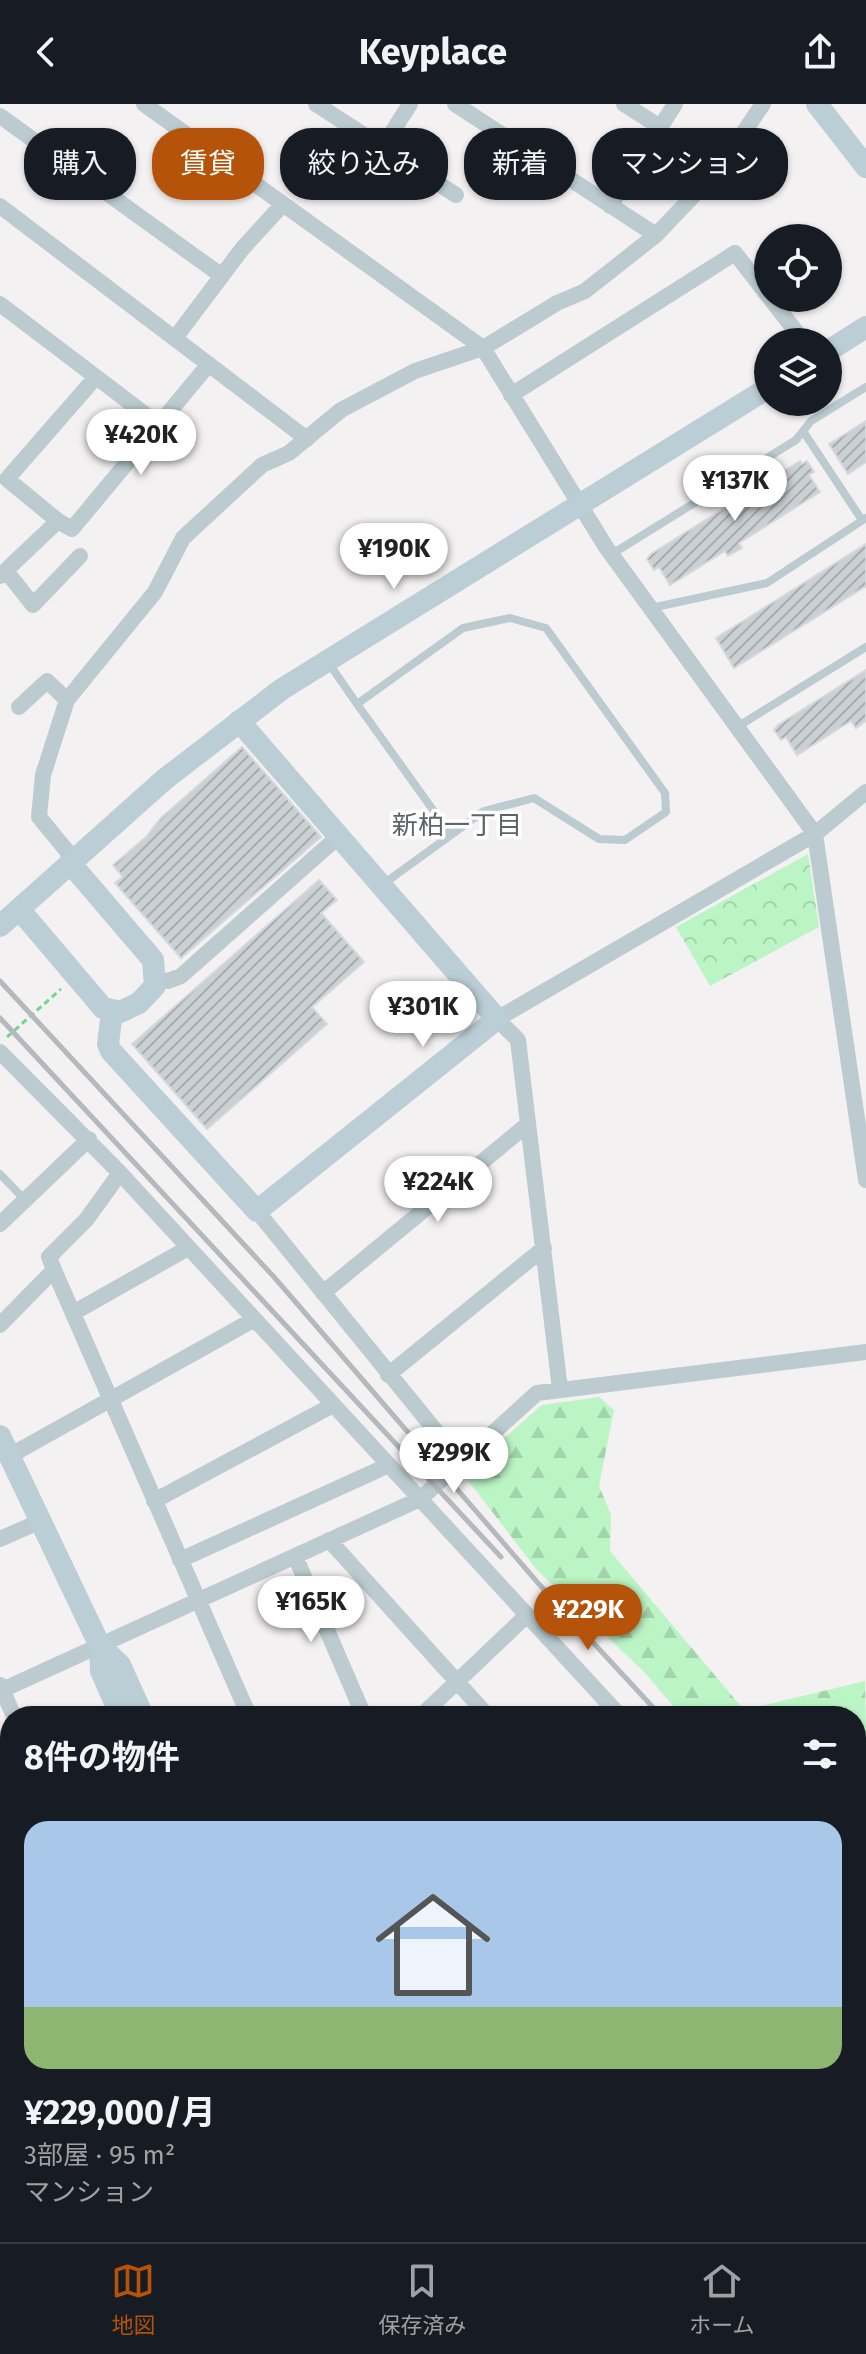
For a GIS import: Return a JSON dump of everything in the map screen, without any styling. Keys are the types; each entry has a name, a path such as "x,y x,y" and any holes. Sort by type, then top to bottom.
{"street":[{"path":"144,104 483,348 611,554 815,834 866,1180"},
{"path":"316,104 352,128"},
{"path":"395,128 410,104"},
{"path":"455,104 656,235"},
{"path":"624,104 660,127"},
{"path":"610,206 675,104"},
{"path":"19,909 103,1008 112,1012 129,1010 153,991 157,979 153,960 71,864 67,851 39,817 43,775 67,700 155,592 183,538 262,465 289,453 341,410 415,371 483,348 557,303 585,291 656,235 717,171 763,104"},
{"path":"817,104 866,167"},
{"path":"0,116 222,276"},
{"path":"448,190 456,195"},
{"path":"175,338 283,204"},
{"path":"0,206 307,439"},
{"path":"511,395 735,253 754,278"},
{"path":"0,304 158,424"},
{"path":"781,312 793,328"},
{"path":"842,342 866,327"},
{"path":"96,377 7,479 72,529 209,364"},
{"path":"0,926 165,779 239,721 326,660 754,397"},
{"path":"58,521 3,573 33,605 80,556"},
{"path":"19,707 47,681 67,700"},
{"path":"239,721 518,1040 560,1389"},
{"path":"257,1211 497,1019 815,834 866,792"},
{"path":"157,979 168,981 181,976 339,836"},
{"path":"112,1012 108,1044 111,1051 257,1211 461,1462"},
{"path":"0,1052 89,1139 611,1706"},
{"path":"323,1293 528,1124"},
{"path":"0,1224 89,1139"},
{"path":"120,1173 86,1220 49,1257 245,1706"},
{"path":"73,1313 188,1248"},
{"path":"388,1375 544,1248"},
{"path":"0,1325 54,1270"},
{"path":"138,1706 120,1665 100,1646 6,1446 111,1399 253,1320"},
{"path":"1,1689 420,1499 537,1393 866,1352"},
{"path":"154,1501 333,1405"},
{"path":"180,1560 389,1465"},
{"path":"0,1539 41,1521"},
{"path":"329,1540 479,1706"},
{"path":"295,1556 360,1706"},
{"path":"432,1706 527,1615"},
{"path":"100,1646 101,1671 117,1706"}],"lane":[{"path":"611,554 796,440 811,421 866,387"},
{"path":"650,609 767,583 864,519 803,431"},
{"path":"357,704 463,628 510,618 546,628 665,793 666,812 625,840 599,839 534,798 484,811 381,885"},
{"path":"737,727 866,647"},
{"path":"326,660 451,835"},
{"path":"0,1174 26,1201"}],"path":[{"path":"0,1044 75,976"}],"green space":[{"path":"808,854 819,927 710,986 676,927"},
{"path":"599,1397 614,1410 599,1486 611,1515 610,1551 741,1706 673,1706 644,1672 537,1570 463,1474 542,1405"},
{"path":"865,1681 865,1706 761,1706"}],"building":[{"path":"866,421 866,462 848,474 829,444"},
{"path":"800,461 802,464 807,461 814,472 809,475 820,492 739,543 742,548 728,556 725,551 670,585 659,567 654,570 647,559 651,554"},
{"path":"866,544 866,586 734,668 716,638"},
{"path":"866,670 866,721 856,728 851,721 797,755 786,737 781,740 774,730 778,725"},
{"path":"242,747 321,837 181,958 115,883 123,877 113,865"},
{"path":"319,880 337,900 321,913 364,962 312,1007 327,1024 207,1129 132,1044"}],"railway":[{"path":"0,981 274,1277 538,1583 652,1706"},
{"path":"0,1018 501,1557"}],"district":[{"name":"新柏一丁目","path":"457,825"}]}
